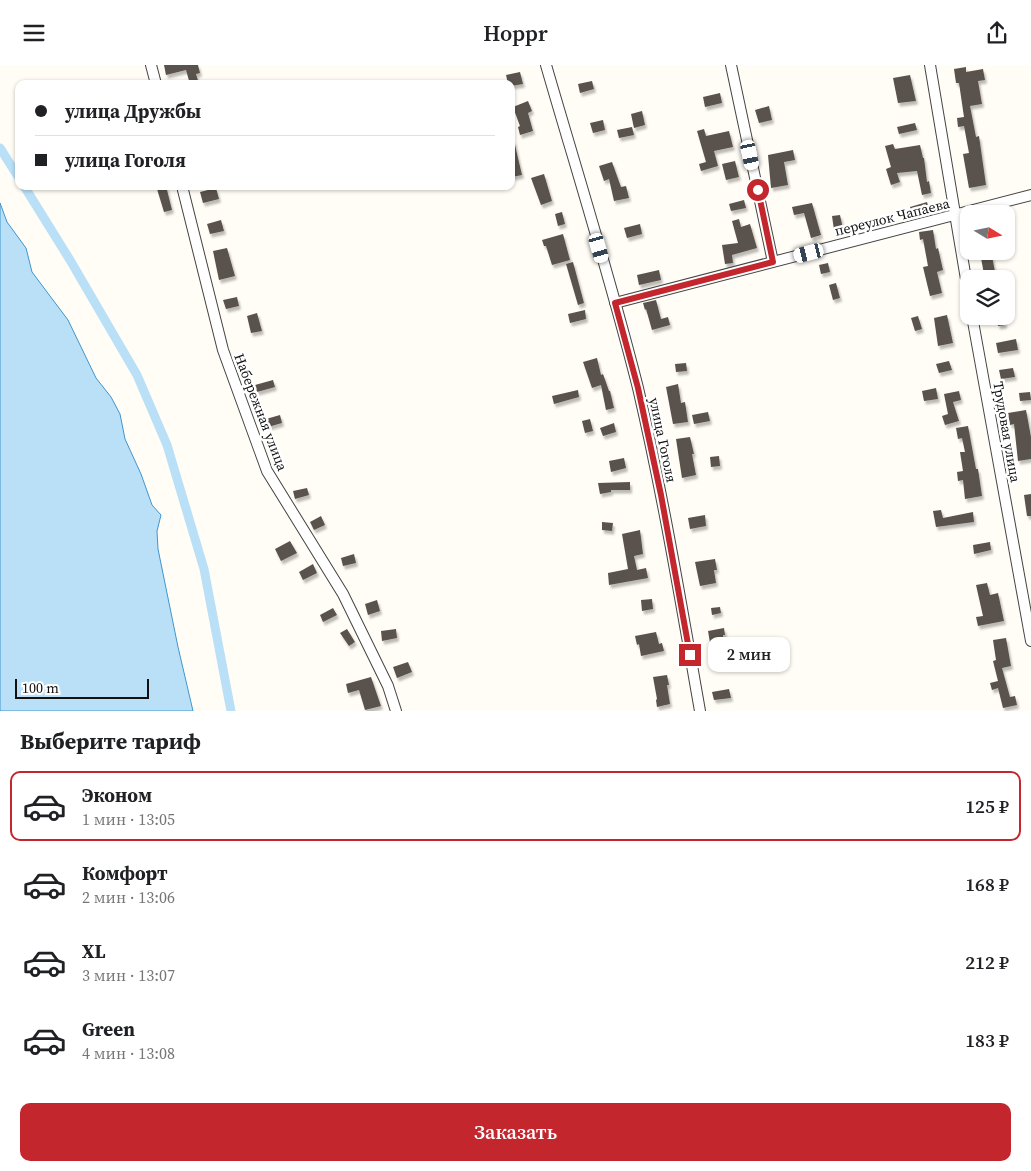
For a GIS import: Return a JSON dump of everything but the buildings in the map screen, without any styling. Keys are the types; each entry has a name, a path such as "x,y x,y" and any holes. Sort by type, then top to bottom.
{"street":[{"path":"151,65 155,80"},
{"name":"улица Гоголя","path":"546,65 638,388 661,495 700,711"},
{"path":"731,65 773,262"},
{"path":"930,65 964,270"},
{"name":"Набережная улица","path":"183,190 222,350 267,471 343,594 388,686 396,711"},
{"name":"переулок Чапаева","path":"615,303 1031,195"},
{"name":"Трудовая улица","path":"974,325 1031,641"}],"water":[{"path":"0,203 7,222 26,248 32,272 68,320 96,378 111,397 120,414 125,439 141,474 152,505 161,515 157,531 158,549 193,711 0,711"}],"waterway":[{"path":"0,148 15,172"},
{"path":"26,190 137,375 167,445 204,569 231,711"}],"route":[{"path":"690,655 661,495 638,388 615,303 773,262 758,190"}]}
